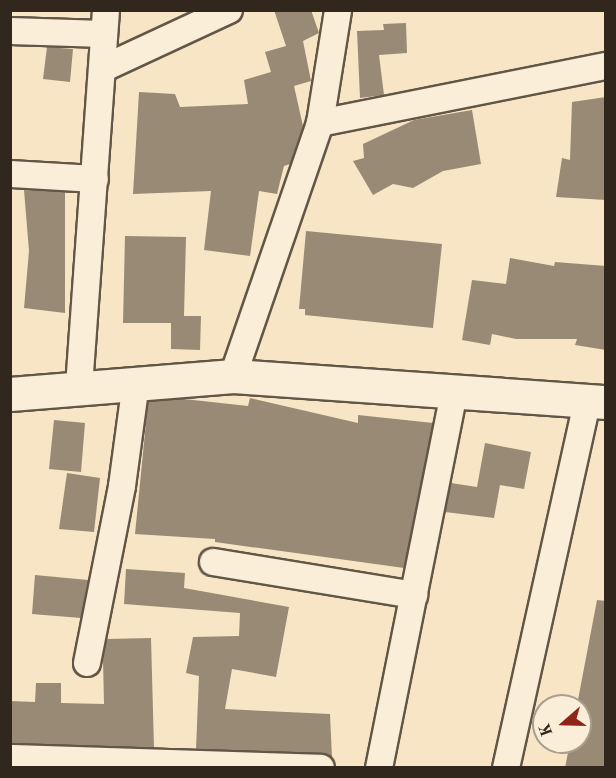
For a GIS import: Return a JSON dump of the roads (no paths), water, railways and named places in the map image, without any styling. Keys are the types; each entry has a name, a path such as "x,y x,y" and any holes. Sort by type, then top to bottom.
{"main road":[{"path":"10,394 136,382 233,376 596,402"}],"street":[{"path":"102,69 229,10"},
{"path":"233,376 320,123 338,10"},
{"path":"10,31 105,22 79,387"},
{"path":"320,123 606,66"},
{"path":"10,174 95,179"},
{"path":"87,663 122,486 136,382"},
{"path":"379,768 454,392"},
{"path":"506,768 596,402"},
{"path":"213,562 414,595"},
{"path":"10,758 321,768"}]}
